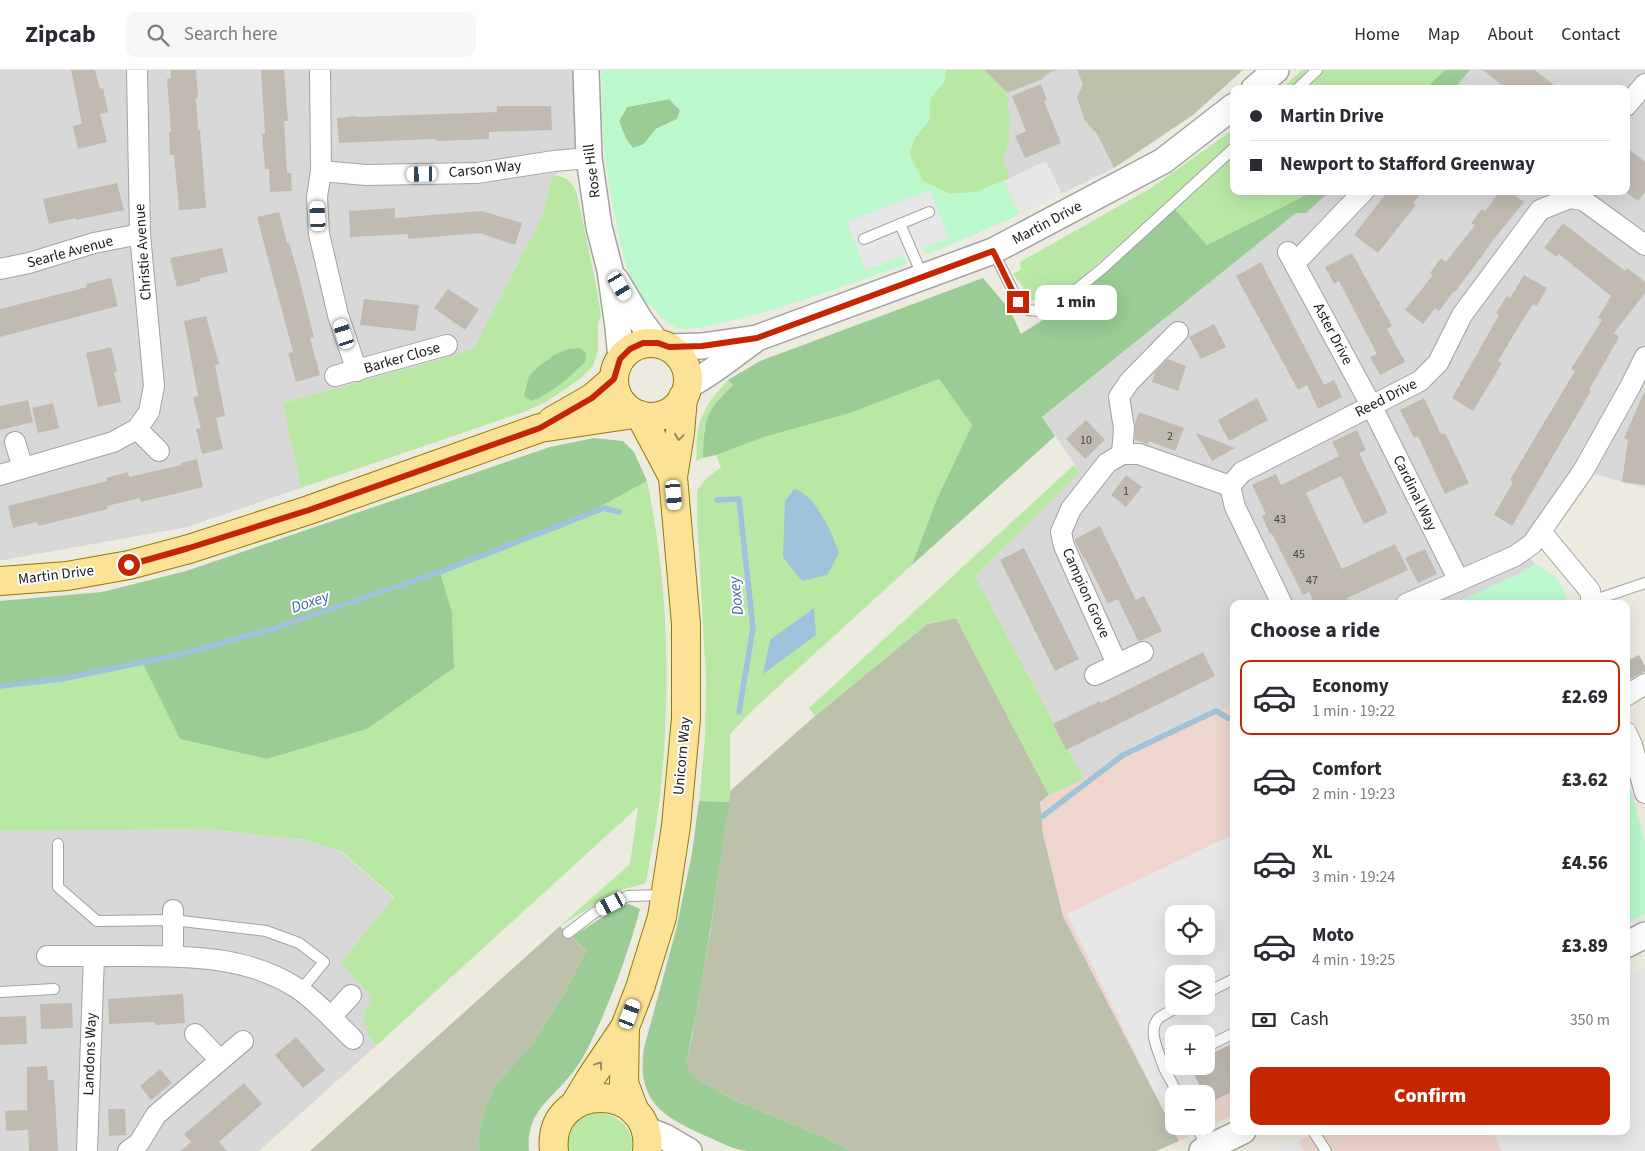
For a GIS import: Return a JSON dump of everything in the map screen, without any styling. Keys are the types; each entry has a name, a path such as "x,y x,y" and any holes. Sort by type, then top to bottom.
{"main road":[{"path":"643,343 663,345 681,357 687,371 685,392 676,407 662,415 647,416 637,414 622,404 615,392 617,369 630,349 643,343"},
{"name":"Martin Drive","path":"0,581 67,576 129,565 309,510 540,428 592,398 617,369"},
{"name":"Unicorn Way","path":"554,1151 553,1143 556,1128 564,1114 575,1104 625,1027 640,988 662,917 676,826 686,718 686,624 673,478 685,392"},
{"name":"Martin Drive","path":"540,428 637,414"},
{"name":"Unicorn Way","path":"637,414 673,478"},
{"name":"Unicorn Way","path":"625,1027 624,1083 643,1130"},
{"path":"575,1104 590,1098 607,1097 622,1102 643,1130"}],"street":[{"name":"Christie Avenue","path":"137,70 140,234 154,386 149,412 137,429"},
{"name":"Barker Close","path":"320,70 322,171 317,197 319,234 338,315 357,371"},
{"name":"Rose Hill","path":"586,70 589,158 599,227 610,270 618,327 617,369"},
{"path":"1259,85 1276,70"},
{"path":"1630,101 1645,84"},
{"name":"Martin Drive","path":"663,345 702,346 757,338 993,251 1163,161 1230,109"},
{"name":"Carson Way","path":"322,171 366,175 477,173 554,160 589,158"},
{"name":"Aster Drive","path":"1360,195 1292,258 1371,405"},
{"name":"Reed Drive","path":"1230,486 1242,472 1420,381 1438,363 1462,315 1540,210 1571,195 1583,200 1645,245"},
{"name":"Searle Avenue","path":"0,269 29,263 94,243 140,234"},
{"name":"Rose Hill","path":"610,270 640,320 663,345"},
{"path":"1178,332 1129,382 1119,397 1124,428 1122,454 1139,454 1230,486 1235,506 1280,600"},
{"name":"Martin Drive","path":"685,392 713,369 757,338"},
{"name":"Barker Close","path":"335,376 447,345"},
{"path":"1415,600 1515,556 1532,544 1542,533 1638,391 1645,357"},
{"name":"Cardinal Way","path":"1371,405 1459,581"},
{"path":"0,475 113,442 137,429 159,451"},
{"path":"15,442 23,468"},
{"name":"Campion Grove","path":"1117,664 1064,546 1061,532 1071,509 1107,463 1122,454"},
{"path":"1542,533 1583,581 1590,591 1592,600"},
{"path":"1095,675 1143,652"},
{"path":"1630,693 1645,684"},
{"path":"1630,740 1645,793"},
{"path":"173,915 173,956"},
{"path":"1630,943 1645,935"},
{"path":"47,956 173,956 229,961 267,972 300,991 316,1003 353,1040"},
{"name":"Landons Way","path":"86,1151 94,956"},
{"path":"331,1017 351,995"},
{"path":"195,1034 220,1060"},
{"path":"128,1151 139,1143 156,1115 243,1040"},
{"path":"643,1130 666,1137 689,1151"},
{"path":"1205,1150 1235,1135"}],"lane":[{"path":"1301,85 1316,70"},
{"path":"993,251 1018,302 1028,310 1040,311 1056,306 1103,268 1230,152"},
{"path":"864,239 929,212"},
{"path":"900,224 924,277"},
{"path":"1598,600 1645,583"},
{"path":"58,844 58,887 97,921 173,915 266,931 298,943 324,962 300,991"},
{"path":"568,933 594,913 628,896 665,895"},
{"path":"1215,988 1230,980"},
{"path":"0,992 54,989"},
{"path":"1165,1015 1159,1018 1153,1032 1165,1058"},
{"path":"1215,1042 1230,1035"},
{"path":"1199,1135 1205,1150"},
{"path":"1315,1135 1326,1151"}],"shaded area":[{"path":"0,70 599,70 589,158 554,175 550,182 544,213 474,348 438,360 283,403 301,488 187,527 0,560"},
{"path":"984,70 1057,70 1049,73 1041,80 1007,93"},
{"path":"1057,70 1077,70 1083,85 1085,121 1097,134 1114,168 1020,214 1004,181 1011,178 1003,160 1009,143 1010,119 1007,93 1041,80 1049,73"},
{"path":"1077,70 1243,70 1193,115 1114,168 1097,134 1085,121 1077,97 1083,85"},
{"path":"1470,70 1645,70 1645,488 1595,474 1528,557 1536,564 1519,574 1462,600 1230,600 1230,706 1084,779 975,576 1080,472 1042,417 1296,213 1306,213 1326,195 1630,195 1630,85 1457,85"},
{"path":"1046,161 1062,194 1020,214 1004,181"},
{"path":"930,190 949,238 866,270 847,222"},
{"path":"956,618 1049,795 1040,802 1043,834 1063,916 1165,1114 1165,1135 1176,1135 1179,1141 1156,1151 850,1151 824,1137 732,1099 695,1078 686,1063 710,934 730,791 815,716 927,624"},
{"path":"1230,705 1230,1117 1215,1124 1215,1085 1165,1085 1165,1114 1063,916 1043,834 1040,801"},
{"path":"208,829 306,840 341,852 394,898 341,963 373,997 369,1036 377,1045 259,1151 0,1151 0,831"},
{"path":"1230,836 1230,1045 1215,1052 1215,1025 1165,1025 1165,1075 1194,1075 1200,1085 1165,1085 1165,1113 1067,914"},
{"path":"560,926 586,951 564,994 531,1046 494,1086 478,1136 479,1151 310,1151"},
{"path":"1645,968 1645,1151 1502,1151 1494,1135 1630,1135 1630,975"},
{"path":"1176,1135 1192,1135 1179,1141"},
{"path":"1310,1135 1494,1135 1502,1151 1303,1151 1298,1141"},
{"path":"1298,1141 1303,1151 1274,1151"}],"green space":[{"path":"602,70 946,70 945,81 930,99 930,119 914,139 909,155 923,181 949,194 976,192 1004,181 1020,214 938,250 926,254 923,248 904,255 906,264 820,294 733,320 697,328 680,329 667,322 642,298 635,287 628,269 620,240 609,183 604,146","holes":["669,99 680,110 677,119 656,129 644,144 633,148 626,139 619,121 627,107","848,222 903,255 866,270"]},
{"path":"946,70 984,70 1007,93 1010,119 1009,143 1003,160 1011,178 976,192 949,194 923,181 909,155 914,139 930,119 930,98 944,81"},
{"path":"1302,70 1445,70 1429,85 1285,85"},
{"path":"1445,70 1470,70 1457,85 1429,85"},
{"path":"669,99 680,110 677,119 656,129 644,144 633,149 626,139 619,121 627,107"},
{"path":"1230,132 1230,195 1306,195 1207,245 1174,208 1187,185 1069,289 1048,303 1032,300 1013,274 1021,269 1020,262 1151,188"},
{"path":"554,175 563,177 574,186 577,194 601,316 598,323 598,351 593,366 581,378 548,401 524,412 301,488 283,403 438,360 474,348 544,213 550,182","holes":["580,348 539,366 558,354"]},
{"path":"1306,195 1326,195 1306,213 1296,213 1042,417 1055,436 912,565 936,501 972,425 939,379 850,413 764,437 703,458 704,435 708,417 717,402 733,385 728,380 760,361 983,278 1010,310 1021,334 1072,301 1174,208 1207,245"},
{"path":"580,348 586,353 585,362 567,379 554,389 532,401 524,396 529,376 539,366 554,355 568,349"},
{"path":"939,379 972,425 936,501 912,565 755,708 730,734 729,802 699,801 705,739 706,678 697,490 707,478 721,467 716,455 764,437 850,413"},
{"path":"728,380 733,385 719,398 704,429 703,458 696,461 697,433 700,422 714,396"},
{"path":"594,438 623,441 634,452 647,481 563,527 440,572 452,612 454,668 367,729 267,759 180,739 142,662 62,679 0,686 0,601 102,592 186,571 550,447"},
{"path":"1074,465 1080,472 975,576 1084,779 1049,795 956,618 927,624 815,716 809,708"},
{"path":"647,481 660,559 664,599 667,678 664,758 660,797 646,883 618,891 560,926 630,864 638,807 377,1045 369,1036 363,1017 372,997 341,963 394,897 342,852 306,840 208,829 0,831 0,686 62,679 143,662 180,739 267,759 367,729 454,668 452,612 440,572 563,527"},
{"path":"1536,564 1557,580 1564,590 1567,600 1462,600 1519,574"},
{"path":"1630,787 1645,841 1645,914 1630,922"},
{"path":"699,801 729,802 705,966 686,1063 695,1078 732,1099 824,1137 850,1151 747,1151 737,1149 678,1122 656,1105 649,1095 644,1082 644,1048 676,930 692,853"},
{"path":"629,904 640,909 610,998 588,1048 579,1063 537,1114 529,1137 529,1151 479,1151 478,1136 494,1086 531,1046 564,994 586,951 572,937 618,907"},
{"path":"598,1112 612,1116 624,1124 631,1136 631,1151 566,1151 568,1135 573,1124 583,1116"}],"water":[{"path":"794,489 810,499 816,507 827,525 839,553 827,575 802,581 783,557 785,501"},
{"path":"814,608 816,635 763,674 770,640"}],"building":[{"path":"71,70 95,70 100,89 103,88 108,112 100,114 107,142 78,149 73,126 82,124"},
{"path":"171,70 196,70 198,130 200,130 206,208 179,210 174,155 170,155 169,132 171,132 167,79 171,78"},
{"path":"261,70 284,70 288,121 284,121 287,173 291,173 292,191 270,192 269,169 265,169 262,134 265,133"},
{"path":"1483,70 1535,70 1554,85 1502,85"},
{"path":"1041,84 1047,100 1044,101 1061,143 1025,158 1015,136 1026,131 1012,96"},
{"path":"497,106 551,106 552,130 489,132 489,139 339,143 337,118 497,112"},
{"path":"1630,150 1645,162 1645,192 1638,201 1630,195"},
{"path":"117,183 124,210 49,224 43,199"},
{"path":"1385,195 1420,195 1413,203 1416,205 1378,253 1354,235"},
{"path":"1497,195 1514,195 1524,202 1489,245 1455,292 1439,311 1435,308 1423,324 1405,310 1433,275 1430,273 1441,258 1446,262 1475,225 1471,223 1482,209 1485,211"},
{"path":"395,208 395,218 482,211 522,223 515,245 480,233 408,239 408,234 350,237 349,211"},
{"path":"279,212 299,277 314,337 310,338 320,375 296,382 288,353 293,352 257,217"},
{"path":"1563,223 1625,271 1627,268 1645,282 1645,293 1614,333 1619,337 1589,390 1591,391 1512,526 1494,515 1513,482 1510,480 1575,371 1571,369 1602,320 1598,318 1611,296 1559,254 1557,257 1544,248"},
{"path":"222,248 228,272 200,278 201,281 177,287 170,258"},
{"path":"1352,253 1392,326 1387,329 1405,362 1380,375 1370,357 1377,354 1339,281 1334,284 1325,267"},
{"path":"1261,262 1324,385 1334,380 1342,397 1318,409 1307,385 1298,390 1236,276"},
{"path":"1524,275 1547,288 1537,306 1533,304 1519,326 1498,361 1502,363 1473,411 1452,398 1499,315 1496,313 1507,296 1510,298"},
{"path":"111,278 118,306 0,337 0,309 87,287 86,284"},
{"path":"448,289 479,309 465,330 434,308"},
{"path":"364,299 419,305 415,331 360,325"},
{"path":"206,316 219,364 215,365 225,416 216,418 223,449 202,454 196,429 201,428 193,397 198,396 184,321"},
{"path":"1214,324 1226,347 1201,359 1189,337"},
{"path":"111,347 117,371 114,372 121,402 98,407 86,353"},
{"path":"1168,359 1186,366 1178,391 1152,382 1155,372"},
{"path":"1645,390 1645,485 1622,482 1628,440 1624,438"},
{"path":"1257,398 1268,420 1229,441 1218,420"},
{"path":"1424,398 1441,434 1445,433 1469,483 1445,494 1418,436 1414,438 1400,410"},
{"path":"28,400 33,422 0,430 0,406"},
{"path":"53,403 59,428 38,433 32,408"},
{"path":"1139,412 1184,428 1175,451 1149,441 1148,444 1135,440 1135,423"},
{"path":"1086,420 1105,440 1085,459 1066,439"},
{"path":"1357,430 1366,450 1359,453 1388,513 1364,524 1341,476 1306,493 1342,569 1395,544 1408,570 1347,598 1348,600 1313,600 1309,592 1303,595 1272,534 1270,534 1262,516 1266,514 1252,485 1276,474 1281,485 1339,456 1332,442"},
{"path":"1196,433 1235,448 1212,461"},
{"path":"197,459 203,487 141,502 140,498 107,506 108,509 38,526 37,522 13,528 8,506 107,481 106,478 128,472 129,477 181,465 181,463"},
{"path":"1126,475 1142,487 1126,507 1111,495"},
{"path":"1100,526 1136,600 1144,596 1162,631 1138,641 1118,599 1108,604 1075,541 1075,539"},
{"path":"1024,548 1079,659 1055,671 1000,560"},
{"path":"1425,549 1437,574 1418,583 1405,558"},
{"path":"1203,652 1215,676 1066,750 1053,724 1100,701 1101,703"},
{"path":"1639,655 1645,666 1645,672 1630,680 1630,660"},
{"path":"183,994 185,1023 155,1025 155,1022 109,1024 108,999"},
{"path":"72,1003 73,1028 41,1029 40,1004"},
{"path":"26,1016 27,1044 0,1045 0,1017"},
{"path":"296,1037 325,1070 303,1088 275,1055"},
{"path":"1230,1045 1230,1093 1215,1100 1215,1085 1200,1085 1194,1075 1215,1075 1215,1052"},
{"path":"47,1066 48,1080 54,1080 58,1151 29,1151 28,1130 6,1131 5,1111 27,1110 27,1067"},
{"path":"160,1069 172,1083 151,1100 140,1086"},
{"path":"244,1083 262,1104 219,1142 227,1151 180,1151 191,1142 184,1134"},
{"path":"108,1109 125,1109 126,1135 109,1136"}],"waterway":[{"name":"Doxey","path":"717,500 739,499 753,628 739,712"},
{"name":"Doxey","path":"0,686 62,679 182,654 272,629 440,572 604,508 619,512"},
{"path":"1043,816 1123,755 1216,711 1228,718"}],"route":[{"path":"129,565 309,510 540,428 592,398 614,379 620,359 630,349 643,343 658,343 669,347 702,346 757,338 993,251 1018,302"}]}
